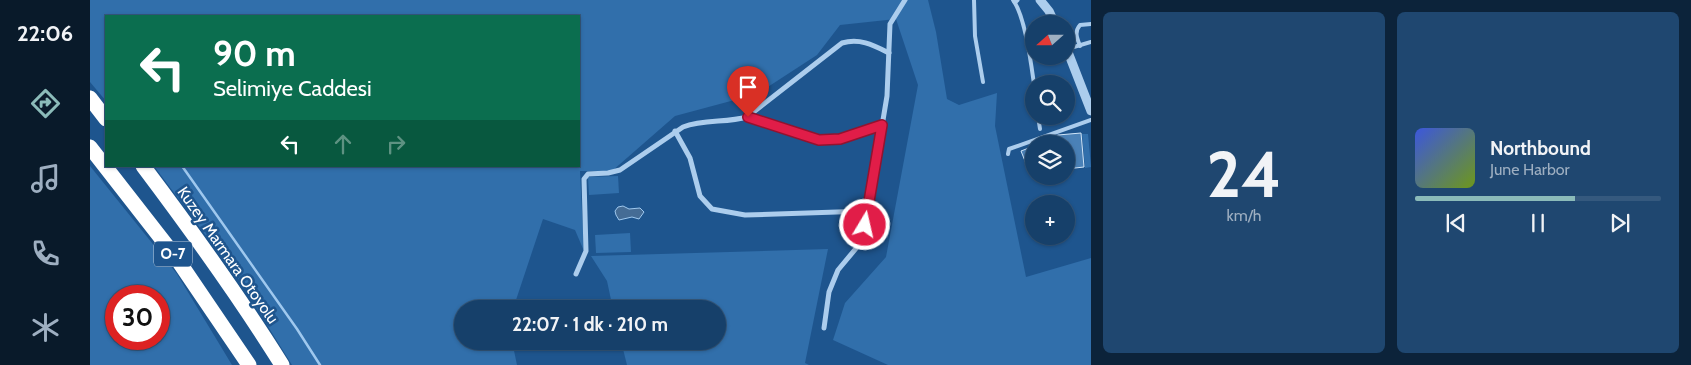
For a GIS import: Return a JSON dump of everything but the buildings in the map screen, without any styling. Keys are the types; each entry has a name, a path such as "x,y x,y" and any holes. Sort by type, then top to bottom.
{"highway":[{"path":"90,98 105,118"},
{"name":"O-7","path":"90,147 105,166"},
{"name":"O-7","path":"106,167 175,256 249,365"},
{"name":"Kuzey Marmara Otoyolu","path":"143,167 186,224 259,328 282,365"}],"street":[{"path":"824,328 829,292 838,270 863,240 887,96 890,24 905,0"},
{"path":"1040,0 1052,15"},
{"path":"576,274 586,251 584,179 586,176 620,170 675,131 692,124 737,120 748,117 842,44 858,41 866,42 889,53"},
{"path":"1073,65 1091,111"},
{"path":"748,117 819,140 840,139 882,125"},
{"path":"675,131 690,158 700,196 712,210 745,215 867,210"}],"lane":[{"path":"974,0 975,36 983,82"},
{"path":"1015,1 1022,22 1033,75"},
{"path":"1080,46 1076,35 1078,28 1091,24"},
{"path":"1075,47 1091,42"},
{"path":"1008,154 1009,149 1091,120"},
{"path":"1039,125 1040,129"}],"shaded area":[{"path":"90,0 928,0 936,32 947,99 959,105 997,93 995,126 1026,277 1091,258 1091,365 888,365 833,340 845,303 886,257 918,85 896,19 840,25 817,55 757,94 675,116 612,171 580,171 584,251 575,230 543,219 516,300 454,300 454,350 514,350 517,365 292,365 239,280 155,167 580,167 580,15 105,15 105,100 90,82"},
{"path":"1082,134 1088,134 1091,167 1085,168"},
{"path":"90,166 177,274 232,365 90,365"},
{"path":"618,176 619,193 589,195 588,177"},
{"path":"623,206 629,209 640,208 644,212 639,219 632,217 619,220 615,211 618,207"},
{"path":"630,233 631,252 596,253 595,235"},
{"path":"828,249 805,363 809,365 627,365 623,350 726,350 726,300 611,300 607,281 591,256"}],"waterway":[{"path":"183,167 297,329 320,365"}],"route":[{"path":"748,117 819,140 840,139 882,125 865,225"}]}
